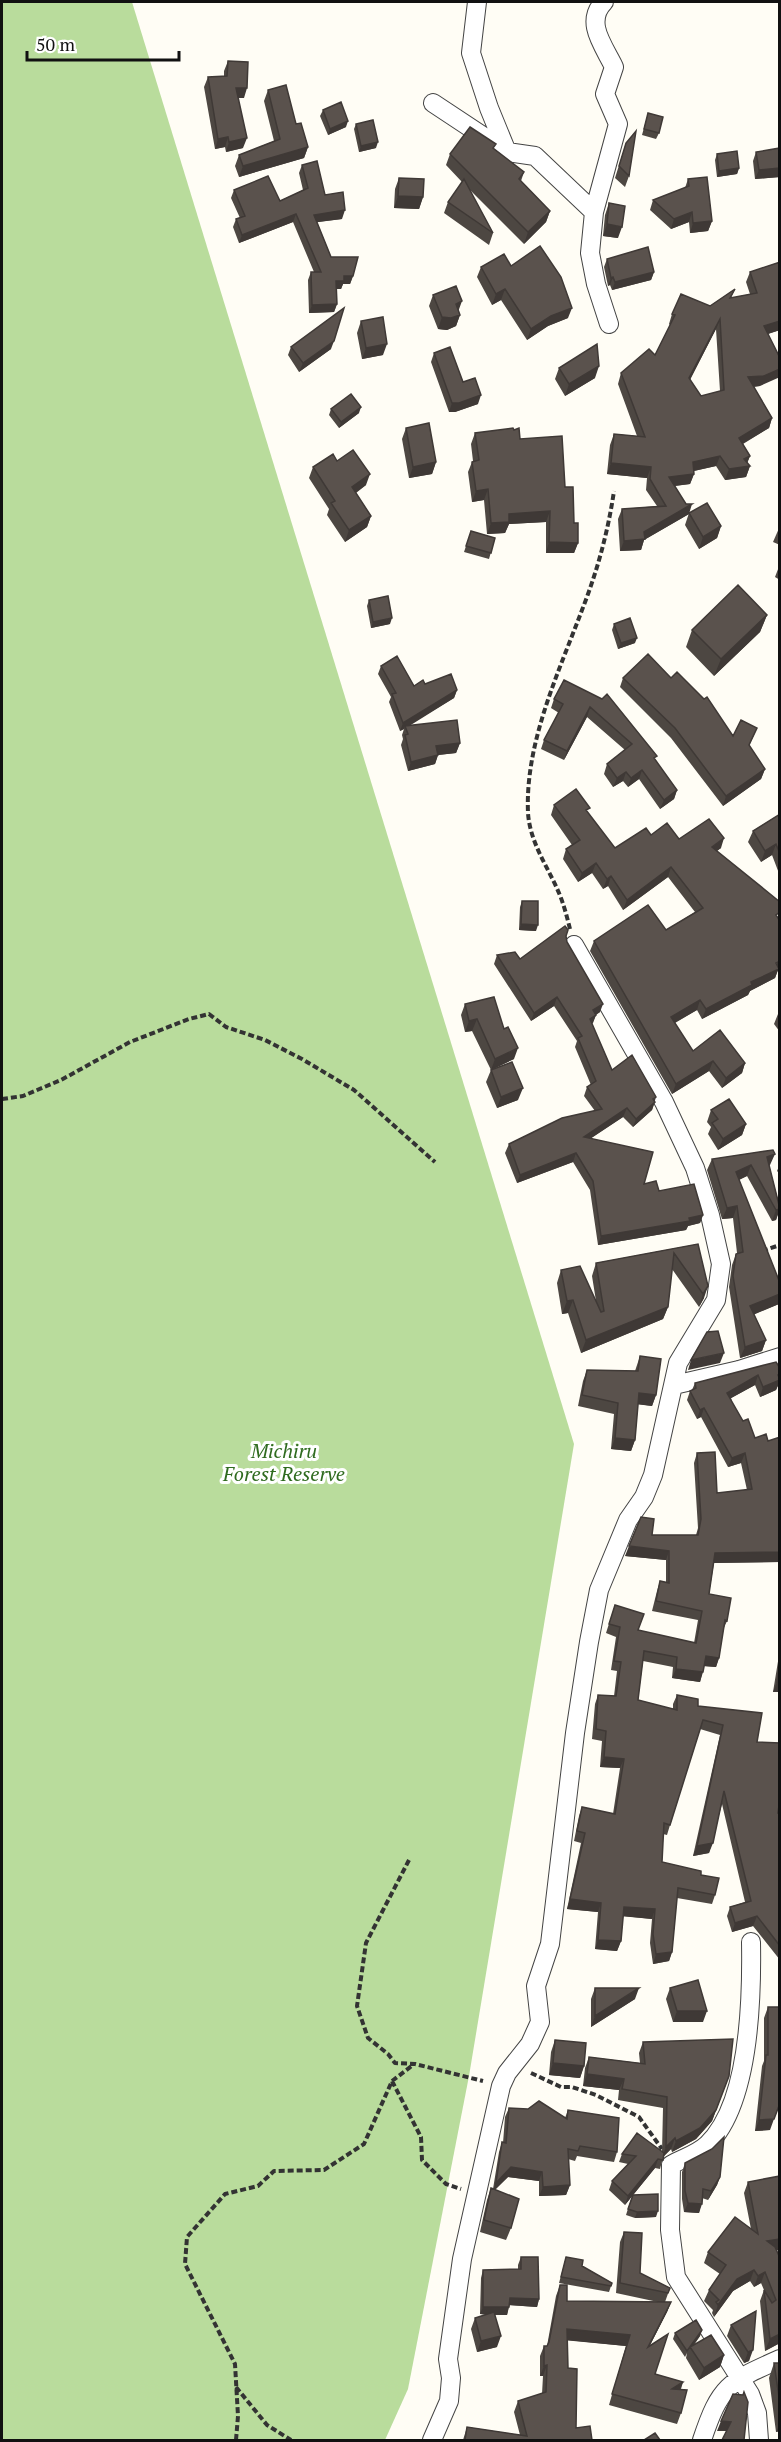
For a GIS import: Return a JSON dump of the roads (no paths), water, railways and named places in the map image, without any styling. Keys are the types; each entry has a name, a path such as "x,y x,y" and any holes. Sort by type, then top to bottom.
{"street":[{"path":"477,2 471,53 489,108 507,152"},
{"path":"604,2 597,8 594,25 614,68 605,94 618,124 594,212 590,253 596,284 609,324"},
{"path":"433,103 507,152 535,156 594,212"},
{"path":"432,2440 449,2401 451,2378 448,2359 460,2268 501,2086 507,2073 530,2044 540,2022 536,1986 550,1944 575,1733 599,1590 628,1520 644,1497 653,1475 681,1356 710,1312 718,1294 721,1264 713,1226 695,1168 664,1102 574,945"},
{"path":"674,1385 739,1370 780,1357"},
{"path":"751,1942 746,2039 741,2076 720,2128 695,2154 671,2165 670,2230 674,2270 682,2290 754,2404 759,2440"},
{"path":"702,2440 712,2409 726,2388 739,2378 780,2359"}],"park label":[{"name":"Michiru Forest Reserve","path":"284,1462"}]}
